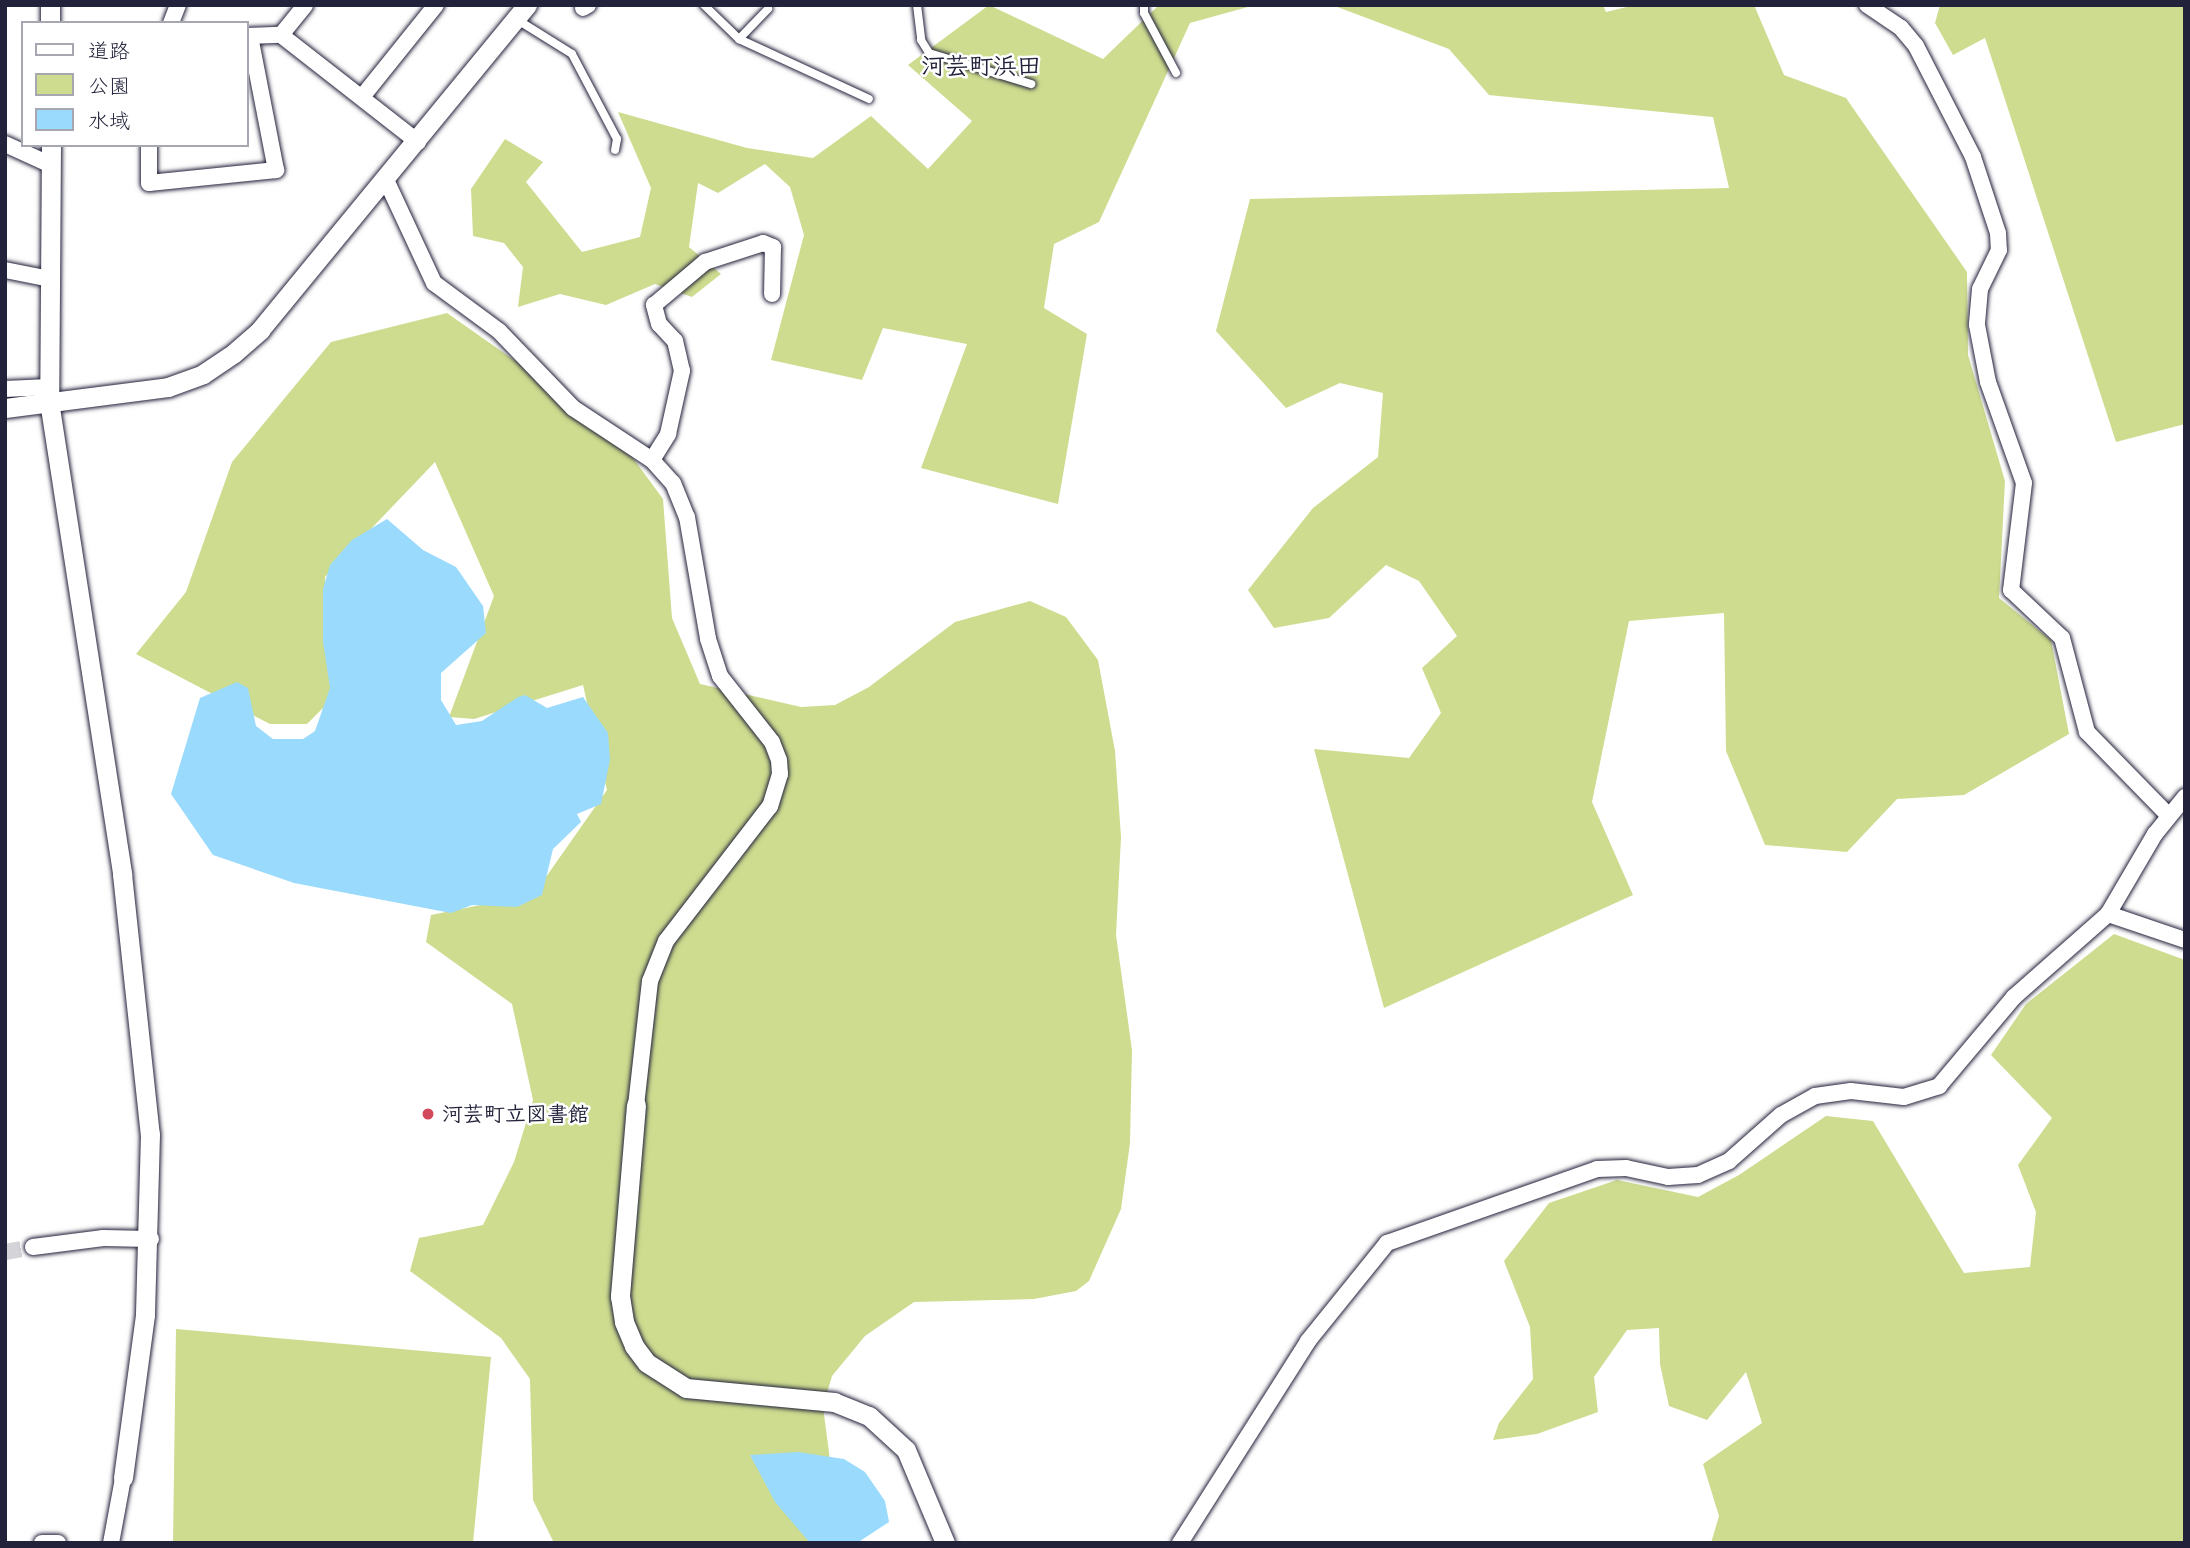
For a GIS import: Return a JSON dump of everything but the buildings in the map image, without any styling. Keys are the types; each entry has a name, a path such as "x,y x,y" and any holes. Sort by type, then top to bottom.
{"street":[{"path":"281,35 305,5"},
{"path":"362,97 436,5"},
{"path":"1867,5 1901,28 1916,46 1973,157 1998,233 1999,250 1980,289 1977,325 1988,383 2024,483 2011,590 2062,638 2087,732 2167,814"},
{"path":"5,389 49,394 168,387 203,374 260,330 418,142 522,12"},
{"path":"149,147 149,183 276,170 248,36 281,35 418,142"},
{"path":"5,145 51,166"},
{"path":"51,147 49,394 143,1035 150,1134 151,1239 145,1315 123,1478 111,1543"},
{"path":"386,180 434,284 499,331 573,408 652,460 681,495 708,639 720,676 772,742 780,774 770,806 666,941 650,981 636,1105 620,1296 634,1346 647,1363 686,1388 834,1402 869,1416 906,1450 945,1543"},
{"path":"652,460 668,434 682,371 675,341 659,324 653,305 705,262 763,243 773,247 772,293"},
{"path":"5,270 50,279"},
{"path":"5,408 49,394"},
{"path":"1180,1543 1308,1341 1387,1243 1598,1169 1626,1168 1668,1177 1698,1175 1729,1161 1782,1115 1815,1096 1851,1091 1891,1097 1928,1092 1948,1079 2014,997 2108,914 2167,814 2185,797"},
{"path":"2108,914 2185,940"},
{"path":"33,1247 103,1238 151,1239"},
{"path":"42,1543 58,1543"}],"lane":[{"path":"704,5 739,39 869,99"},
{"path":"917,5 921,40 929,53 1031,84"},
{"path":"1144,5 1144,13 1176,73"},
{"path":"739,39 768,9"},
{"path":"522,12 572,54 617,139 615,150"}],"green space":[{"path":"989,5 1103,59 1159,5 1255,5 1190,23 1099,222 1054,244 1044,308 1087,334 1058,504 921,468 967,344 883,328 862,380 771,360 804,235 790,187 765,164 718,193 698,183 689,247 721,274 692,297 655,284 606,305 560,294 518,307 523,267 504,243 473,236 471,189 505,139 543,162 526,182 582,252 640,237 651,188 618,112 747,148 813,158 871,116 928,169 972,121 908,65"},
{"path":"1332,5 1603,5 1606,12 1635,5 1754,5 1784,75 1846,98 1967,272 1968,355 2005,481 1999,598 2051,640 2069,734 1964,795 1897,799 1847,852 1765,845 1726,751 1724,613 1629,621 1592,802 1633,895 1384,1008 1314,749 1409,758 1441,713 1422,668 1457,636 1419,581 1386,565 1329,618 1274,628 1248,590 1313,508 1378,457 1383,393 1340,383 1286,408 1216,331 1250,199 1729,188 1713,117 1489,95 1449,49"},
{"path":"1940,5 2185,6 2185,424 2116,442 1985,38 1953,55 1935,23"},
{"path":"447,313 611,428 663,499 672,618 700,684 801,707 835,705 869,687 955,622 1030,601 1066,617 1098,660 1115,751 1121,837 1116,935 1132,1050 1130,1143 1121,1209 1089,1281 1076,1291 1034,1299 914,1302 865,1336 832,1376 823,1407 841,1543 554,1543 533,1500 530,1379 501,1338 410,1271 419,1238 483,1225 514,1162 533,1100 512,1004 426,942 431,915 534,894 607,790 583,685 474,719 449,717 494,596 435,462 325,577 334,697 307,724 270,724 136,654 186,592 232,462 331,342"},
{"path":"2114,934 2185,960 2185,1543 1711,1543 1719,1516 1703,1464 1762,1423 1746,1372 1707,1420 1669,1406 1660,1364 1659,1328 1627,1330 1594,1377 1598,1412 1537,1434 1493,1440 1499,1423 1533,1379 1530,1327 1504,1261 1549,1203 1617,1180 1698,1197 1739,1175 1826,1116 1873,1121 1964,1273 2030,1267 2036,1212 2018,1165 2052,1118 1991,1055 2026,1004"},
{"path":"176,1329 491,1357 473,1543 173,1543"}],"water":[{"path":"387,519 423,550 456,567 483,606 486,633 441,673 441,700 456,725 482,721 525,695 547,708 583,697 608,733 610,760 601,804 577,814 581,822 553,849 542,895 517,907 472,905 451,913 294,883 213,855 171,794 200,698 237,682 248,688 256,726 273,739 303,739 315,731 330,688 323,642 323,589 330,565 352,540"},
{"path":"798,1452 844,1459 865,1472 885,1501 889,1522 857,1543 810,1543 775,1502 750,1455"}],"tunnel":[{"path":"5,1252 33,1247"}],"place":[{"name":"河芸町立図書館","path":"428,1114"}],"district":[{"name":"河芸町浜田","path":"981,67"}]}
